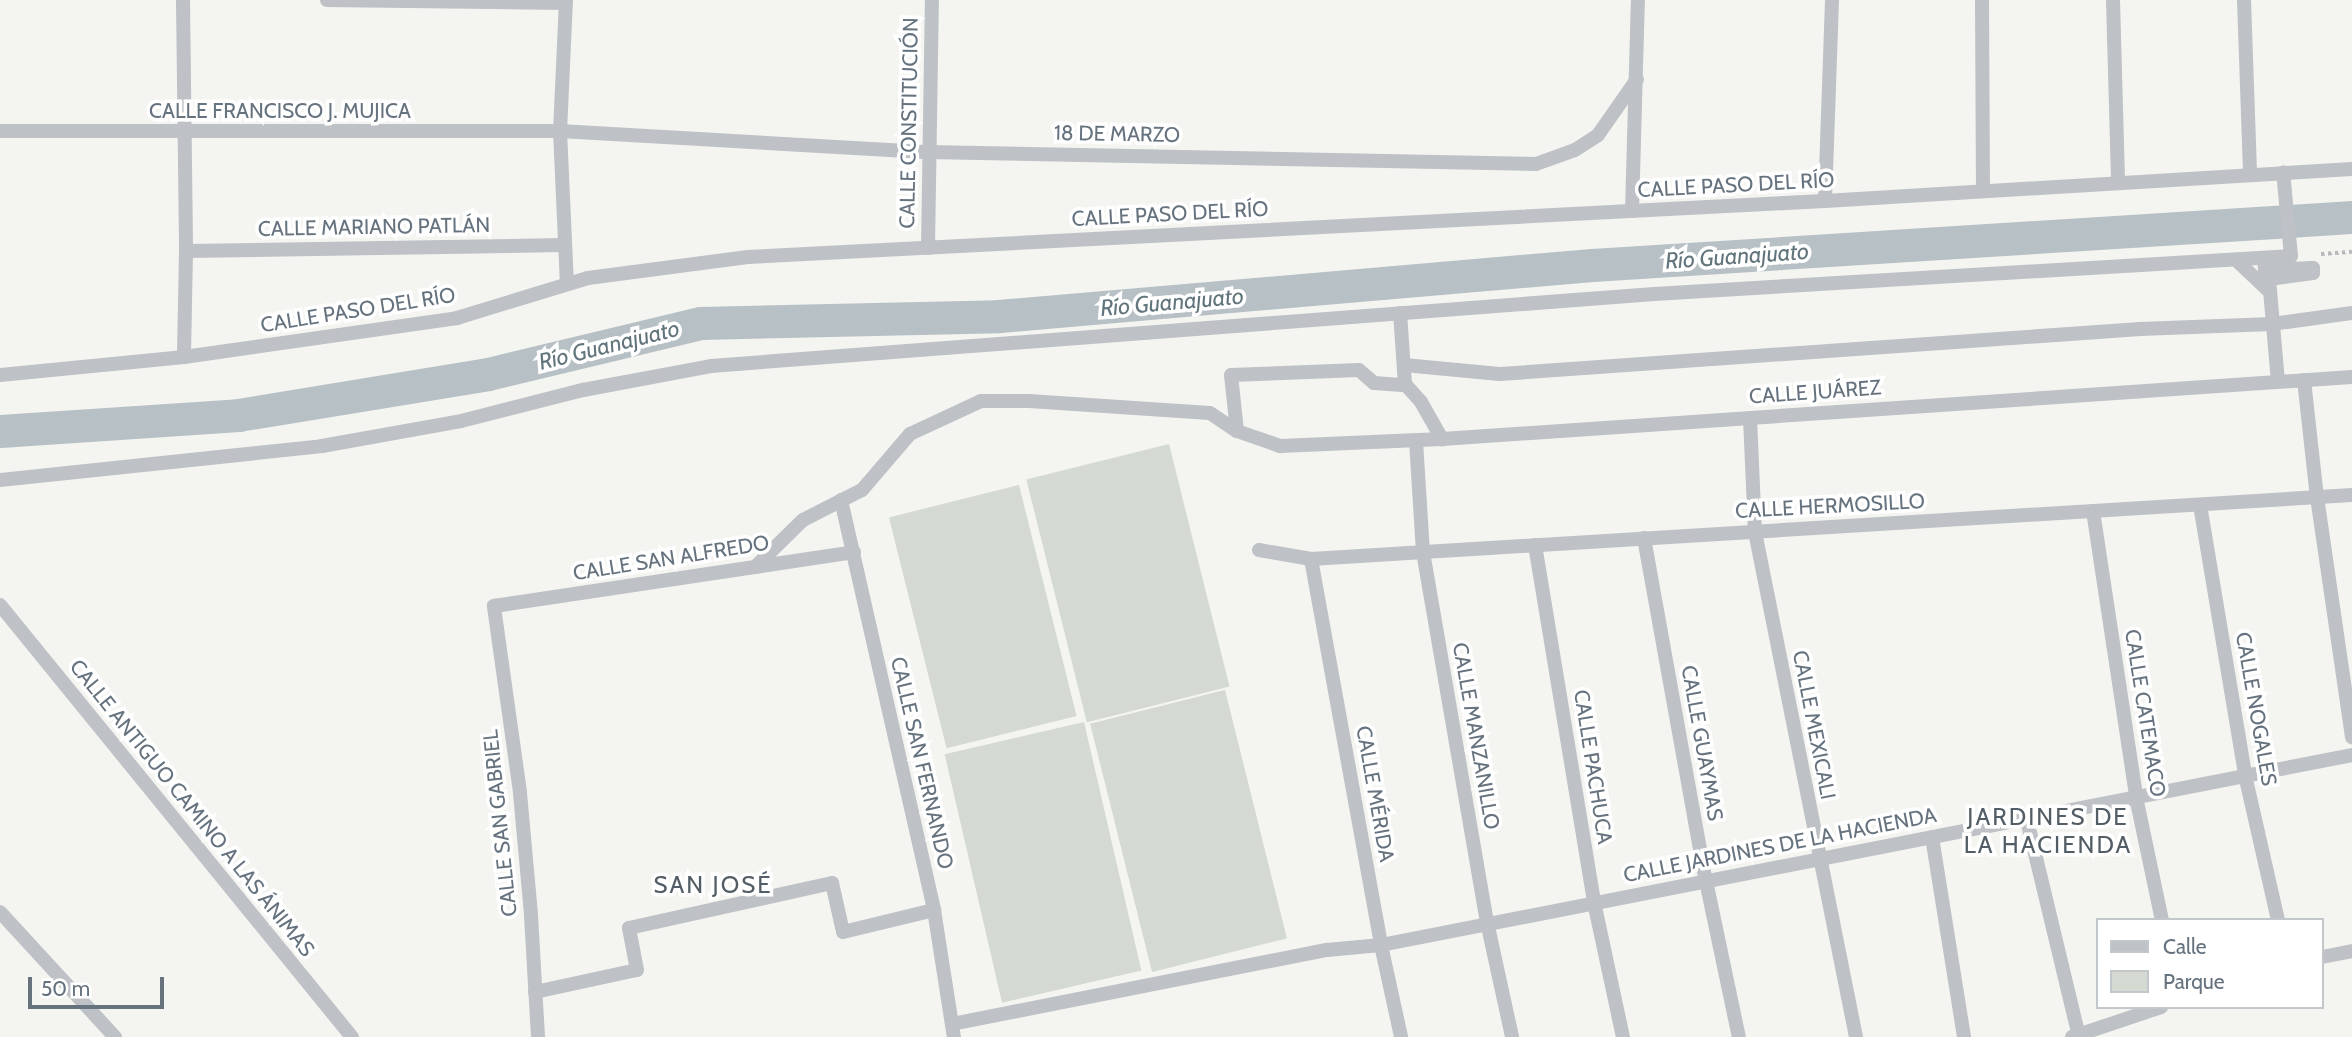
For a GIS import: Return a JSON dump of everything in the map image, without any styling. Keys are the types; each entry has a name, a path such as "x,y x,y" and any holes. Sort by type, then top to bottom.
{"street":[{"path":"183,0 186,251 184,357"},
{"path":"327,0 566,2 560,131 563,245 567,283"},
{"name":"CALLE CONSTITUCIÓN","path":"928,247 932,0"},
{"path":"1632,211 1638,0"},
{"path":"1825,201 1832,0"},
{"path":"1982,0 1983,190"},
{"path":"2113,0 2118,183"},
{"path":"2244,0 2250,173"},
{"name":"18 DE MARZO","path":"560,131 928,152 1536,163 1575,150 1598,135 1636,79"},
{"name":"CALLE FRANCISCO J. MUJICA","path":"0,131 560,131"},
{"name":"CALLE PASO DEL RÍO","path":"0,375 184,357 457,318 567,283 748,257 1825,201 2250,173 2352,169"},
{"path":"0,480 322,446 461,421 583,390 711,366 1654,294 2291,256 2283,172"},
{"name":"CALLE MARIANO PATLÁN","path":"186,251 563,245"},
{"path":"2264,258 2265,270 2313,268 2313,273 2269,286"},
{"path":"2236,260 2269,286 2278,382"},
{"path":"1400,313 1405,385 1421,402 1442,439"},
{"path":"1404,365 1500,374 2140,329 2273,324 2352,313"},
{"path":"1237,431 1231,376 1359,370 1374,383 1405,385"},
{"name":"CALLE JUÁREZ","path":"1237,431 1280,446 1416,441 2352,377"},
{"path":"2304,380 2317,497 2352,737"},
{"path":"755,567 803,520 862,490 910,434 981,401 1029,401 1210,412 1237,431"},
{"name":"CALLE MEXICALI","path":"1750,418 1755,532 1856,1037"},
{"name":"CALLE MANZANILLO","path":"1416,441 1423,552 1487,922 1512,1037"},
{"name":"CALLE HERMOSILLO","path":"1259,550 1311,559 2352,495"},
{"name":"CALLE SAN FERNANDO","path":"841,500 933,910 953,1030"},
{"name":"CALLE NOGALES","path":"2200,505 2245,775 2278,918"},
{"name":"CALLE CATEMACO","path":"2093,511 2136,797 2162,918"},
{"name":"CALLE GUAYMAS","path":"1644,538 1706,881 1740,1037"},
{"name":"CALLE PACHUCA","path":"1535,545 1594,902 1622,1037"},
{"name":"CALLE SAN ALFREDO","path":"494,606 854,552"},
{"name":"CALLE MÉRIDA","path":"1311,559 1381,945 1401,1037"},
{"name":"CALLE ANTIGUO CAMINO A LAS ÁNIMAS","path":"0,605 352,1037"},
{"name":"CALLE SAN GABRIEL","path":"494,606 520,792 538,1037"},
{"name":"CALLE JARDINES DE LA HACIENDA","path":"953,1030 1327,950 1381,945 1818,857 2026,820 2352,755"},
{"path":"2026,820 2077,1036 2155,1009"},
{"path":"1932,837 1964,1037"},
{"path":"536,992 638,970 629,928 832,883 842,932 933,910"},
{"path":"0,912 116,1037"},
{"path":"2324,957 2352,951"}],"green space":[{"path":"1169,444 1229,687 1087,722 1026,480"},
{"path":"1019,485 1077,716 947,748 889,517"},
{"path":"1225,690 1287,938 1152,972 1090,724"},
{"path":"1084,722 1141,970 1002,1003 945,754"}],"waterway":[{"name":"Río Guanajuato","path":"0,431 238,415 488,374 700,323 999,316 1592,265 2352,217"}],"district":[{"name":"JARDINES DE LA HACIENDA","path":"2048,831"},
{"name":"SAN JOSÉ","path":"713,885"}]}
